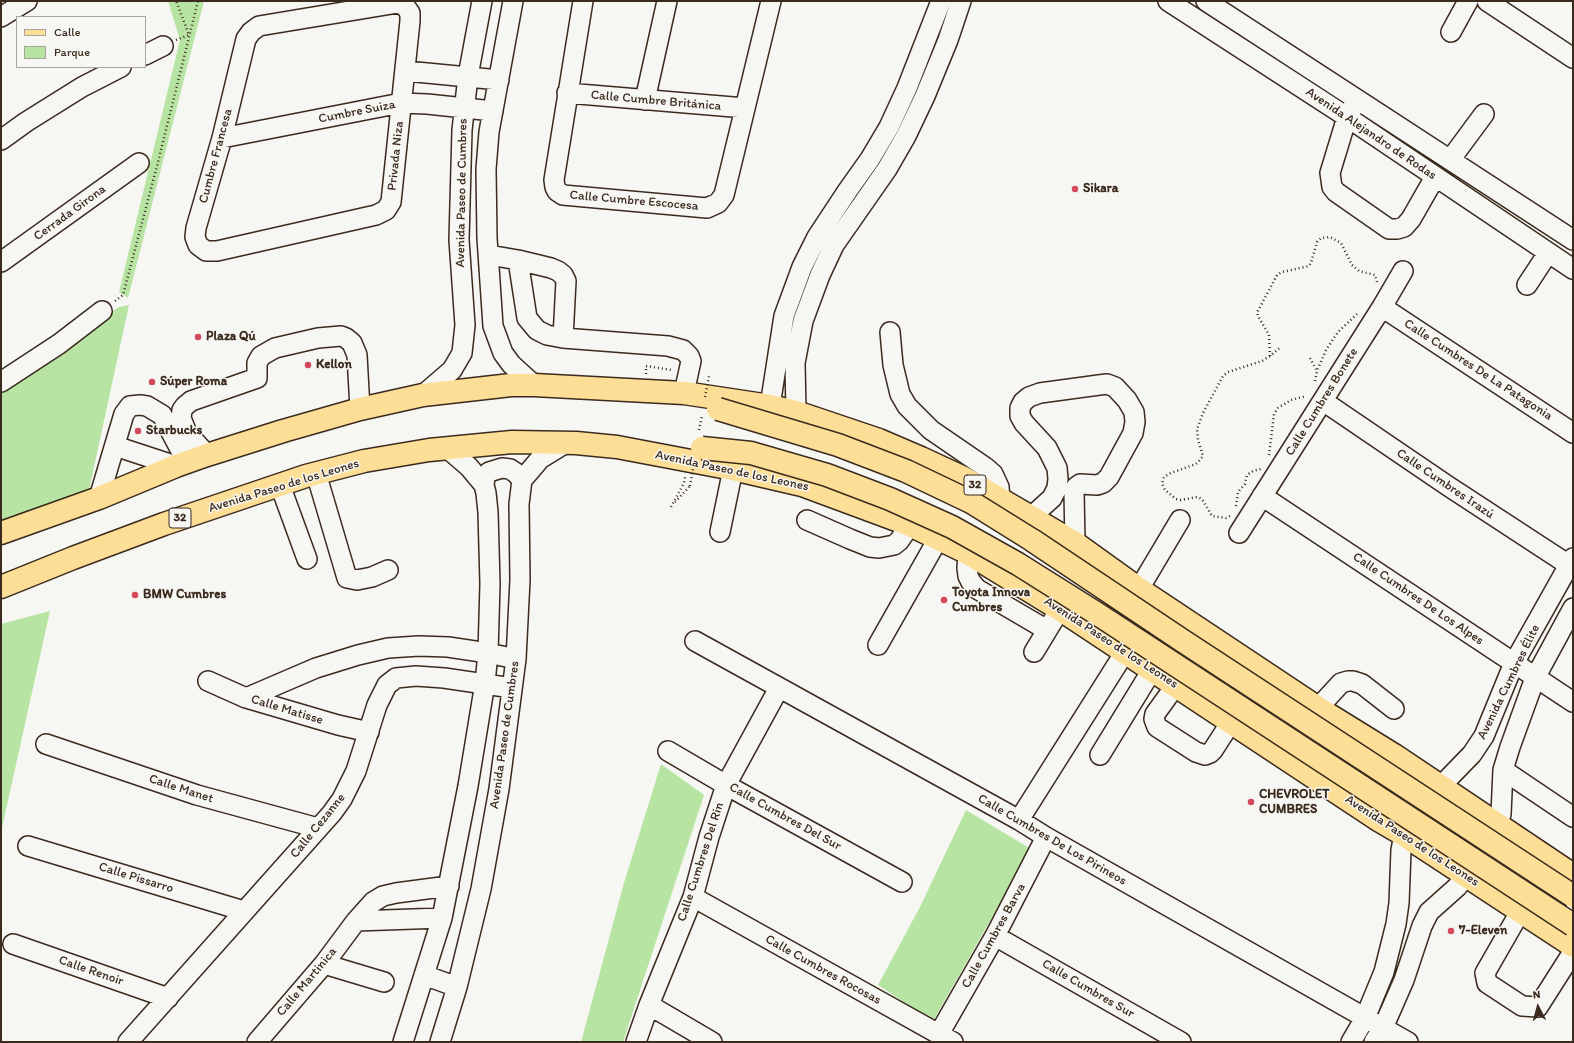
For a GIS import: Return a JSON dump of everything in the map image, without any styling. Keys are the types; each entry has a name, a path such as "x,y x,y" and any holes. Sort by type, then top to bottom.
{"main road":[{"name":"32","path":"2,535 202,457 283,431 360,409 423,395 511,385 534,385 687,394 770,406 796,412 879,440 964,478 1031,516 1075,543 1139,589 1318,708 1394,755 1499,824 1569,872"},
{"path":"687,394 718,409 838,444 906,471 971,502 1032,540 1183,642 1573,896"},
{"name":"Avenida Paseo de los Leones","path":"1,587 164,524 316,473 364,460 447,448 512,442 566,443 694,454 733,469 802,485 910,525 968,553 1061,610 1573,946"},
{"path":"694,454 751,453 827,475 890,499 952,527 1018,564 1096,613 1573,925"},
{"path":"1351,801 1362,804 1371,802 1380,796 1390,783 1396,771 1394,755"},
{"path":"1518,910 1515,899 1516,894 1530,874 1539,867 1548,864 1569,872"}],"street":[{"path":"1,17 27,1"},
{"name":"Avenida Paseo de Cumbres","path":"423,395 452,370 462,354 465,325 459,222 463,108 482,1"},
{"name":"Avenida Paseo de Cumbres","path":"513,1 489,132 486,169 488,255 493,326 503,353 511,364 534,385"},
{"name":"Calle Cumbre Escocesa","path":"583,1 554,180 557,191 563,195 707,208 718,203 724,195 771,1"},
{"path":"645,100 667,1"},
{"path":"770,406 784,316 802,267 817,237 870,159 889,127 907,88 941,1"},
{"path":"796,412 796,363 803,321 820,275 834,245 887,169 906,136 931,82 961,1"},
{"name":"Avenida Alejandro de Rodas","path":"1168,1 1347,117 1573,269"},
{"name":"Avenida Alejandro de Rodas","path":"1206,1 1573,240"},
{"path":"1451,32 1468,1"},
{"path":"1487,1 1573,58"},
{"name":"Cumbre Francesa","path":"386,210 376,215 217,251 206,251 198,245 195,237 196,228 222,138 246,39 251,32 260,26 398,3 405,6"},
{"name":"Privada Niza","path":"386,210 391,202 401,103 406,71 410,13 405,6"},
{"path":"146,54 163,46"},
{"path":"1,140 26,122 82,87 118,68"},
{"path":"406,71 499,80"},
{"name":"Calle Cumbre Británica","path":"567,93 745,108"},
{"path":"1358,99 1347,117 1330,173 1332,187 1336,192 1389,229 1404,227 1411,219 1435,176"},
{"name":"Cumbre Suiza","path":"222,138 401,103 428,104 493,112"},
{"path":"1450,160 1484,114"},
{"name":"Cerrada Girona","path":"1,262 139,163"},
{"path":"817,237 834,245"},
{"path":"1527,285 1548,253"},
{"path":"488,255 518,260 550,268 563,275 566,281 563,338"},
{"path":"518,260 527,318 537,330 547,335 563,338 668,346 683,350 689,356 691,361 687,394"},
{"name":"Calle Cumbres Bonete","path":"1236,524 1262,496 1317,397 1382,307 1403,271"},
{"path":"789,304 807,309"},
{"name":"Calle Cumbres De La Patagonia","path":"1382,307 1573,433"},
{"path":"1,382 59,344 102,311"},
{"path":"890,332 894,366 900,394 907,406 931,430 986,467 993,474 999,487 1000,499"},
{"path":"202,457 187,433 181,418 182,410 191,401 257,378 257,362 261,356 275,348 318,338 341,336 346,338 352,343 357,355 360,409"},
{"path":"776,362 796,363"},
{"path":"1031,516 1052,498 1057,488 1058,479 1057,468 1047,448 1024,423 1020,416 1020,408 1023,402 1029,397 1040,393 1107,384 1115,387 1127,400 1134,412 1135,422 1133,433 1109,477 1103,483 1097,485 1080,484 1076,487 1074,492 1075,543"},
{"name":"Calle Cumbres Irazú","path":"1317,397 1448,486 1571,561"},
{"path":"99,498 124,414 126,409 130,406 147,406 162,415 180,449 202,457"},
{"path":"484,485 485,476 489,472 502,468 510,469 522,480 540,460 566,443"},
{"path":"115,446 176,466"},
{"path":"447,448 469,467 484,485"},
{"path":"720,532 733,469"},
{"path":"316,473 347,578 357,580 372,577 388,570"},
{"name":"Avenida Paseo de Cumbres","path":"440,1042 456,987 481,888 499,789 516,659 520,580 519,504 522,480"},
{"path":"280,485 307,559"},
{"name":"Avenida Paseo de Cumbres","path":"404,1042 442,918 468,786 485,683 488,653 490,584 488,512 484,485"},
{"name":"Calle Cumbres De Los Alpes","path":"1262,496 1573,702"},
{"path":"807,520 870,547 879,548 894,545 899,541 910,525"},
{"path":"1139,589 1180,520"},
{"path":"878,645 938,539"},
{"path":"968,553 966,568 971,582 977,589 1047,630"},
{"name":"Avenida Cumbres Élite","path":"1351,1042 1365,1018 1384,972 1396,924 1399,903 1401,850 1404,835 1420,809 1440,786 1472,754 1484,736 1514,664 1571,561"},
{"name":"Avenida Cumbres Élite","path":"1379,1035 1404,980 1422,926 1430,912 1457,887 1480,858 1494,836 1499,824 1503,770 1535,678 1573,608"},
{"path":"1034,652 1061,610"},
{"name":"Calle Cumbres De Los Pirineos","path":"695,641 1019,820 1046,838 1365,1018 1379,1035 1408,1042"},
{"path":"246,698 316,668 358,655 388,648 419,646 448,648 488,653 516,659"},
{"path":"388,648 396,678 416,676 444,678 512,688"},
{"path":"444,678 448,648"},
{"path":"1019,820 1125,652"},
{"path":"1100,755 1152,670"},
{"name":"Calle Cezanne","path":"128,1042 342,799 356,771 386,685 396,678"},
{"name":"Calle Matisse","path":"208,681 246,698 338,725 369,732"},
{"path":"1318,708 1341,683 1354,681 1362,684 1394,709"},
{"path":"1176,685 1155,714 1154,719 1157,726 1196,752 1205,755 1213,750 1231,722"},
{"name":"Calle Cumbres Del Rin","path":"636,1042 693,897 726,785 779,688"},
{"name":"Calle Manet","path":"46,744 197,794 318,828"},
{"name":"Calle Cumbres Del Sur","path":"668,751 726,785 902,882"},
{"path":"1503,770 1573,817"},
{"name":"Calle Cumbres Barva","path":"946,1038 995,936 1046,838"},
{"name":"Calle Pissarro","path":"28,846 244,911"},
{"name":"Calle Martinica","path":"260,1041 324,964 356,921 373,902 383,896 449,886"},
{"name":"Calle Cumbres Rocosas","path":"693,897 946,1038"},
{"path":"1518,910 1485,973 1487,983 1522,1006 1538,1007 1573,952"},
{"path":"356,921 442,918"},
{"name":"Calle Cumbres Sur","path":"995,936 1181,1042"},
{"name":"Calle Renoir","path":"13,944 168,998"},
{"path":"324,964 384,982"},
{"path":"424,975 456,987"},
{"path":"649,1006 712,1042"}],"path":[{"path":"176,1 189,35"},
{"path":"102,311 123,295 198,1"},
{"path":"163,46 189,35"},
{"path":"1270,356 1269,335 1257,312 1277,275 1282,272 1309,266 1316,242 1322,238 1330,237 1341,243 1352,265 1359,271 1375,276 1378,280 1377,286"},
{"path":"1315,383 1317,371 1326,350 1338,332 1362,311"},
{"path":"1236,524 1226,518 1212,516 1202,499 1197,497 1181,500 1176,499 1165,490 1162,484 1164,477 1196,464 1203,456 1198,440 1197,429 1203,413 1223,376 1228,372 1262,361 1281,347"},
{"path":"1310,358 1317,371"},
{"path":"1268,458 1274,414 1278,408 1291,400 1305,397 1317,397"},
{"path":"690,486 671,507 684,483 694,454"},
{"path":"1235,510 1238,492 1245,484 1247,475 1252,471 1265,468"}],"green space":[{"path":"168,1 204,1 128,298 119,292 180,40"},
{"path":"129,305 89,490 1,521 1,385 119,307"},
{"path":"50,611 1,832 1,624"},
{"path":"661,764 704,795 623,1042 581,1042 624,883"},
{"path":"966,810 1031,849 933,1021 878,985 920,907"}],"place":[{"name":"Sikara","path":"1075,189"},
{"name":"Plaza Qú","path":"198,337"},
{"name":"Kellon","path":"308,365"},
{"name":"Súper Roma","path":"152,382"},
{"name":"Starbucks","path":"138,431"},
{"name":"BMW Cumbres","path":"135,595"},
{"name":"Toyota Innova Cumbres","path":"944,600"},
{"name":"CHEVROLET CUMBRES","path":"1251,802"},
{"name":"7-Eleven","path":"1451,931"}]}
